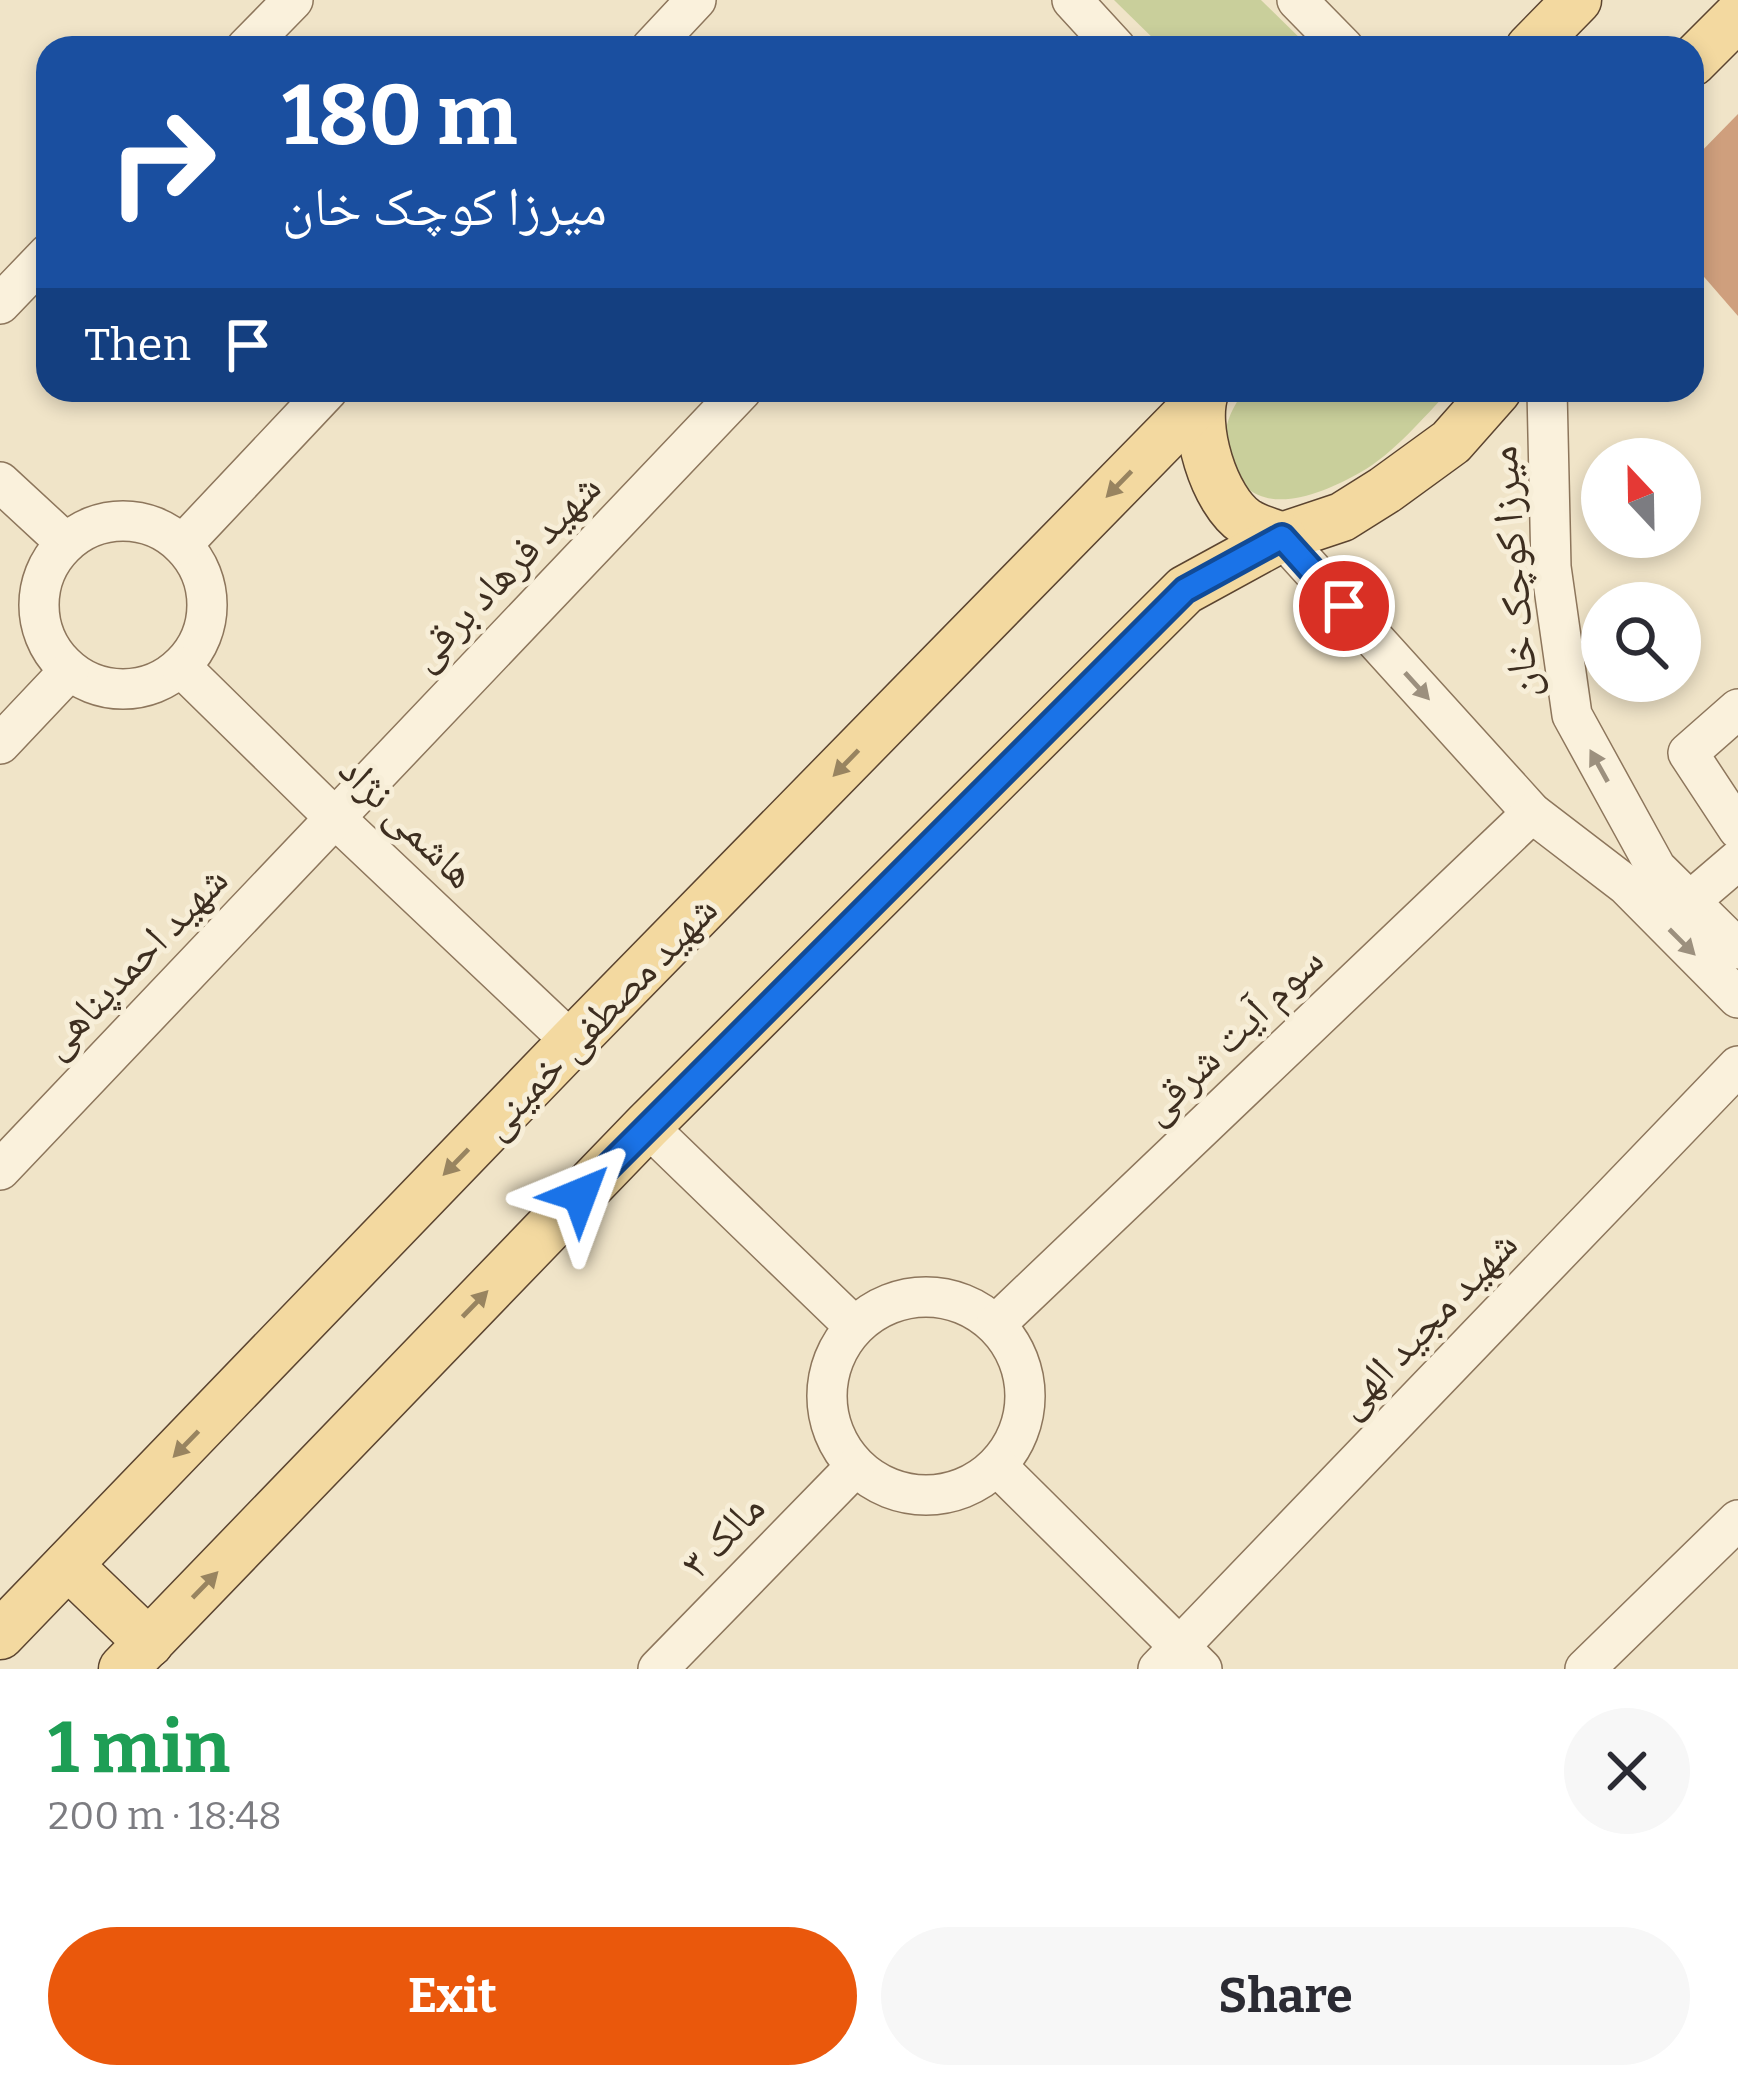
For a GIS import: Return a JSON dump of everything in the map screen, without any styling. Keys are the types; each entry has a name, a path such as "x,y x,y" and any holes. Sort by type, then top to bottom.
{"main road":[{"path":"1542,36 1577,0"},
{"path":"1704,50 1738,16"},
{"name":"شهید مصطفی خمینی","path":"0,1635 1195,402"},
{"path":"1202,402 1205,453 1218,491 1244,521 1282,537"},
{"path":"68,1565 136,1656 647,1126 1185,590 1282,537 1342,517 1450,442 1486,402"}],"street":[{"path":"258,36 292,0"},
{"path":"662,36 696,0"},
{"path":"1297,0 1332,36"},
{"path":"0,304 36,266"},
{"path":"182,545 317,402"},
{"name":"شهید فرهاد برقی","path":"335,818 731,402"},
{"name":"میرزا کوچک خان","path":"1547,402 1551,567 1572,715 1656,868 1738,949"},
{"path":"0,482 66,543"},
{"path":"109,522 135,522 160,530 182,545 198,566 207,591 207,618 199,642 181,667 137,688 111,689 69,671 48,645 40,620 39,593 47,568 66,543 109,522"},
{"name":"میرزا کوچک خان","path":"1282,537 1532,813 1626,885 1738,998"},
{"name":"هاشمی نژاد","path":"181,667 572,1042"},
{"path":"0,744 69,671"},
{"path":"1738,709 1688,753 1738,829"},
{"name":"سوم آیت شرقی","path":"996,1324 1532,813"},
{"name":"شهید احمدپناهی","path":"0,1170 335,818"},
{"path":"1689,902 1738,860"},
{"name":"شهید مجید الهی","path":"1180,1661 1738,1066"},
{"path":"647,1126 854,1326"},
{"path":"909,1298 940,1298 970,1306 996,1324 1014,1350 1024,1379 1024,1411 1015,1440 997,1466 972,1484 942,1494 911,1495 881,1485 855,1467 837,1442 827,1413 826,1382 836,1352 854,1326 879,1307 909,1298"},
{"path":"997,1466 1180,1661"},
{"name":"مالک ۳","path":"658,1669 855,1467"},
{"path":"1586,1669 1738,1520"}],"green space":[{"path":"1114,0 1261,0 1298,36 1151,36"},
{"path":"1237,402 1439,402 1373,464 1325,490 1286,499 1252,492 1239,479 1225,440"}],"building":[{"path":"1738,114 1738,316 1704,277 1704,149"}],"route":[{"path":"580,1195 1185,590 1282,537 1344,606"}]}
